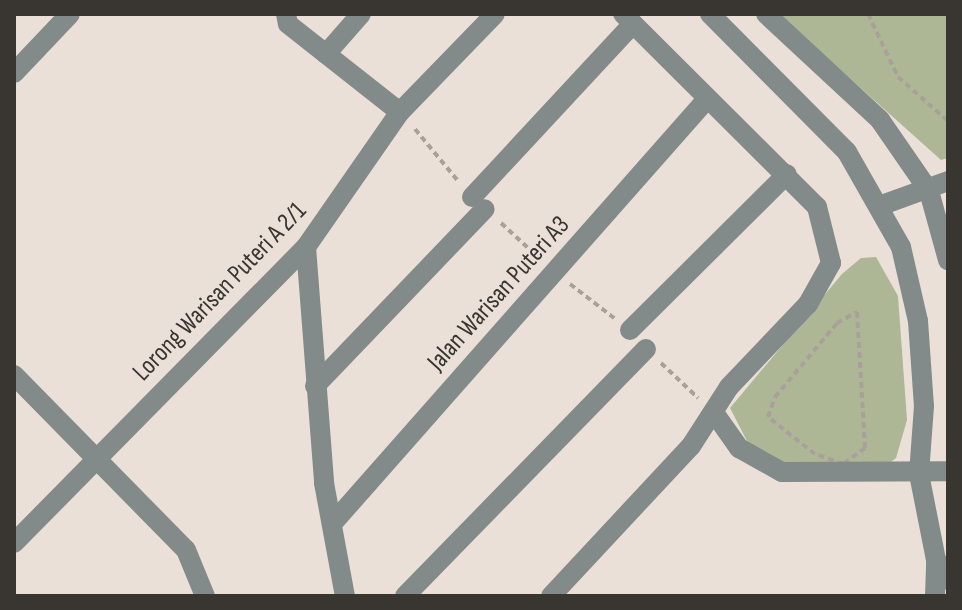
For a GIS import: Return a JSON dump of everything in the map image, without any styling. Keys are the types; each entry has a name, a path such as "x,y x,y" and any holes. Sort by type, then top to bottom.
{"street":[{"path":"14,73 70,14"},
{"path":"286,14 326,54 400,112"},
{"path":"326,54 361,14"},
{"name":"Lorong Warisan Puteri A 2/1","path":"14,543 306,247 400,112 495,14"},
{"path":"710,14 847,152 882,205 901,247 918,321 924,406 919,474 936,560 935,596"},
{"path":"766,14 880,120 939,186 948,260"},
{"path":"315,386 479,203 628,19 817,207 831,263 808,304 729,387 715,414 691,446 551,596"},
{"name":"Jalan Warisan Puteri A3","path":"332,524 707,99"},
{"path":"630,330 787,174"},
{"path":"882,205 939,186"},
{"path":"306,247 315,386 332,524 345,596"},
{"path":"405,596 646,349"},
{"path":"14,375 99,454 186,550 205,596"},
{"path":"715,414 739,448 782,472 919,474 948,471"},
{"path":"936,560 948,580"}],"path":[{"path":"868,14 898,77 948,121"},
{"path":"553,271 630,330"},
{"path":"857,312 865,448 843,464 815,454 768,417 775,397 837,323 857,312"},
{"path":"646,349 715,414"}],"green space":[{"path":"778,14 948,14 948,158 941,160"},
{"path":"876,257 898,296 907,420 896,458 877,473 794,469 748,443 730,408 842,274 861,258"}]}
